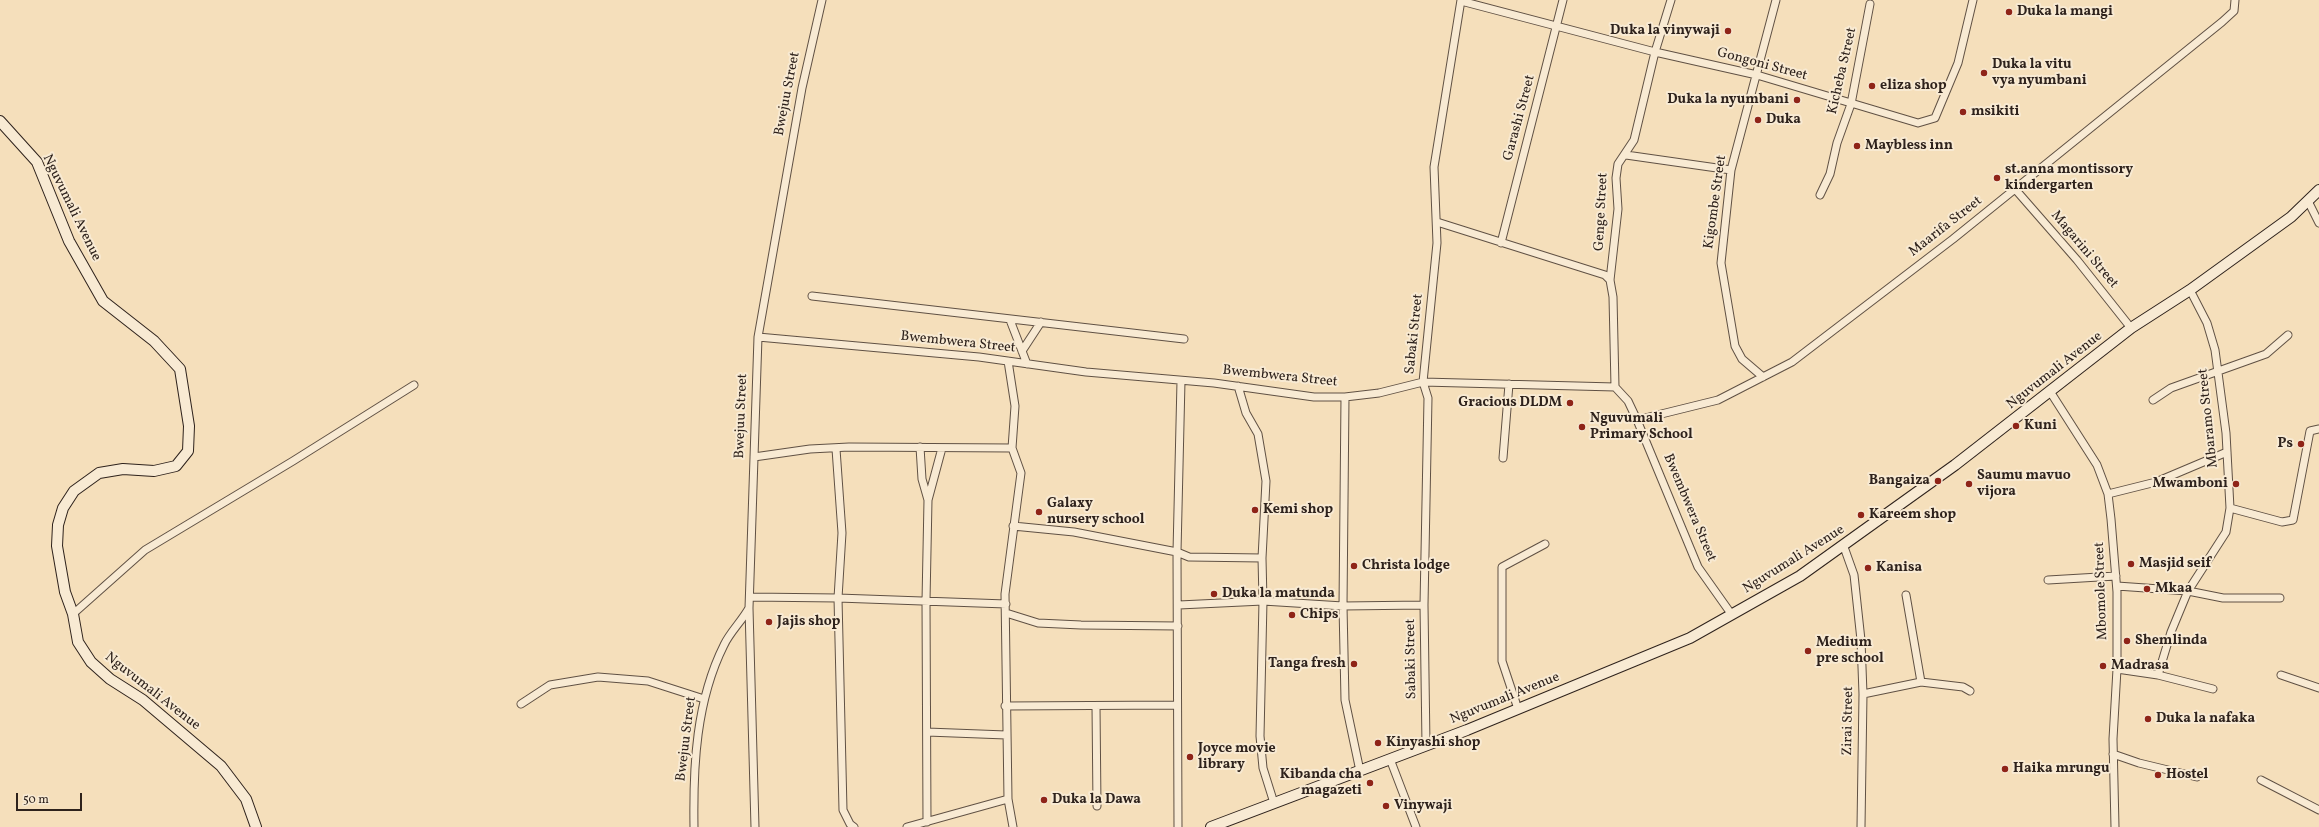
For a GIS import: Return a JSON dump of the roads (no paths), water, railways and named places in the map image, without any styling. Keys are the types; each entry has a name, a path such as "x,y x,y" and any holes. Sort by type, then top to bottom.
{"street":[{"name":"Bwejuu Street","path":"694,827 693,793 701,709 724,644 749,608 758,337 802,88 822,0"},
{"name":"Gongoni Street","path":"1461,0 1655,52 1757,75 1918,123 1935,118 1958,63 1973,0"},
{"name":"Sabaki Street","path":"1426,745 1424,605 1428,398 1423,382 1437,243 1434,167 1461,0"},
{"name":"Garashi Street","path":"1501,242 1558,26 1563,0"},
{"name":"Genge Street","path":"1615,387 1613,297 1610,280 1618,209 1616,178 1618,164 1626,155 1634,140 1655,52 1671,0"},
{"name":"Kigombe Street","path":"1763,377 1742,359 1735,346 1721,263 1731,170 1776,0"},
{"name":"Maarifa Street","path":"1637,420 1718,400 1792,362 2015,189 2222,22 2234,11 2235,0"},
{"name":"Kicheba Street","path":"1820,195 1830,174 1837,143 1851,104 1870,4"},
{"name":"Nguvumali Avenue","path":"0,121 37,162 68,240 103,301 154,341 180,369 189,426 188,451 176,466 154,471 122,469 99,473 74,491 63,508 58,525 57,546 65,592 73,614 78,642 92,662 110,679 143,700 221,766 246,799 256,827"},
{"path":"1626,155 1731,170"},
{"name":"Magarini Street","path":"2015,189 2077,260 2131,328"},
{"name":"Nguvumali Avenue","path":"1211,827 1518,709 1690,638 1800,576 1844,546 2051,393 2131,328 2190,290 2291,217 2319,190"},
{"path":"2308,201 2319,222"},
{"path":"1437,222 1605,275 1610,280"},
{"name":"Mbaramo Street","path":"2158,675 2171,632 2188,591 2222,541 2226,532 2230,508 2227,452 2215,350 2207,323 2190,290"},
{"path":"812,296 1184,339"},
{"path":"1010,320 1027,364"},
{"path":"1022,351 1041,322"},
{"path":"2153,400 2171,388 2266,354 2288,335"},
{"name":"Bwembwera Street","path":"758,337 1008,361 1238,386 1314,397 1345,397 1379,393 1423,382 1615,387 1628,401 1637,420 1698,567 1732,615"},
{"path":"1008,361 1015,406 1012,448 1021,473 1013,526 1006,604 1006,735 1008,799 1013,827"},
{"path":"1178,827 1178,552 1181,381"},
{"path":"1503,458 1509,384"},
{"path":"73,614 145,550 300,457 414,385"},
{"path":"1238,386 1246,414 1258,434 1266,481 1262,558 1263,601 1260,736 1263,768 1274,803"},
{"name":"Mbomole Street","path":"2051,393 2088,448 2108,494 2116,576 2117,669 2113,754 2115,827"},
{"path":"1345,397 1343,606 1345,700 1360,770"},
{"path":"2230,508 2282,522 2292,520 2295,514 2310,432 2319,429"},
{"path":"754,457 810,449 836,449 849,447 1012,448"},
{"path":"920,447 922,479 928,500"},
{"path":"927,822 926,601 928,500 942,448"},
{"path":"836,449 842,533 838,598 843,810 850,826"},
{"path":"2108,494 2156,482 2227,452"},
{"path":"1013,526 1096,535 1178,552 1189,556 1262,558"},
{"path":"1518,709 1502,661 1502,567 1545,544"},
{"name":"Zirai Street","path":"1844,546 1854,575 1863,694 1861,827"},
{"path":"2048,580 2116,576"},
{"path":"2116,586 2188,591 2223,598 2280,598"},
{"path":"1906,595 1921,682"},
{"path":"750,597 838,598 1006,604"},
{"path":"1179,605 1263,601 1343,606 1424,605"},
{"path":"749,608 755,827"},
{"path":"1006,613 1038,623 1081,626 1178,626"},
{"path":"2117,669 2158,675 2213,689"},
{"path":"2281,675 2319,688"},
{"path":"521,704 550,685 598,677 648,681 704,699"},
{"path":"1863,694 1921,682 1963,688 1970,691"},
{"path":"1006,706 1177,705"},
{"path":"1096,706 1097,806"},
{"path":"927,732 1006,735"},
{"path":"2113,754 2139,764 2197,777"},
{"path":"1390,759 1416,827"},
{"path":"2261,780 2319,810"},
{"path":"908,827 1008,799"}],"place":[{"name":"Duka la mangi","path":"2009,12"},
{"name":"Duka la vinywaji","path":"1728,31"},
{"name":"Duka la vitu vya nyumbani","path":"1984,73"},
{"name":"eliza shop","path":"1872,86"},
{"name":"Duka la nyumbani","path":"1797,100"},
{"name":"msikiti","path":"1963,112"},
{"name":"Duka","path":"1758,120"},
{"name":"Maybless inn","path":"1857,146"},
{"name":"st.anna montissory kindergarten","path":"1997,178"},
{"name":"Gracious DLDM","path":"1570,403"},
{"name":"Kuni","path":"2016,426"},
{"name":"Nguvumali Primary School","path":"1582,427"},
{"name":"Ps","path":"2301,444"},
{"name":"Bangaiza","path":"1938,481"},
{"name":"Saumu mavuo vijora","path":"1969,484"},
{"name":"Mwamboni","path":"2236,484"},
{"name":"Kemi shop","path":"1255,510"},
{"name":"Galaxy nursery school","path":"1039,512"},
{"name":"Kareem shop","path":"1861,515"},
{"name":"Masjid seif","path":"2131,564"},
{"name":"Christa lodge","path":"1354,566"},
{"name":"Kanisa","path":"1868,568"},
{"name":"Mkaa","path":"2147,589"},
{"name":"Duka la matunda","path":"1214,594"},
{"name":"Chips","path":"1292,615"},
{"name":"Jajis shop","path":"769,622"},
{"name":"Shemlinda","path":"2127,641"},
{"name":"Medium pre school","path":"1808,651"},
{"name":"Tanga fresh","path":"1354,664"},
{"name":"Madrasa","path":"2103,666"},
{"name":"Duka la nafaka","path":"2148,719"},
{"name":"Kinyashi shop","path":"1378,743"},
{"name":"Joyce movie library","path":"1190,757"},
{"name":"Haika mrungu","path":"2005,769"},
{"name":"Hostel","path":"2158,775"},
{"name":"Kibanda cha magazeti","path":"1370,783"},
{"name":"Duka la Dawa","path":"1044,800"},
{"name":"Vinywaji","path":"1386,806"}]}
